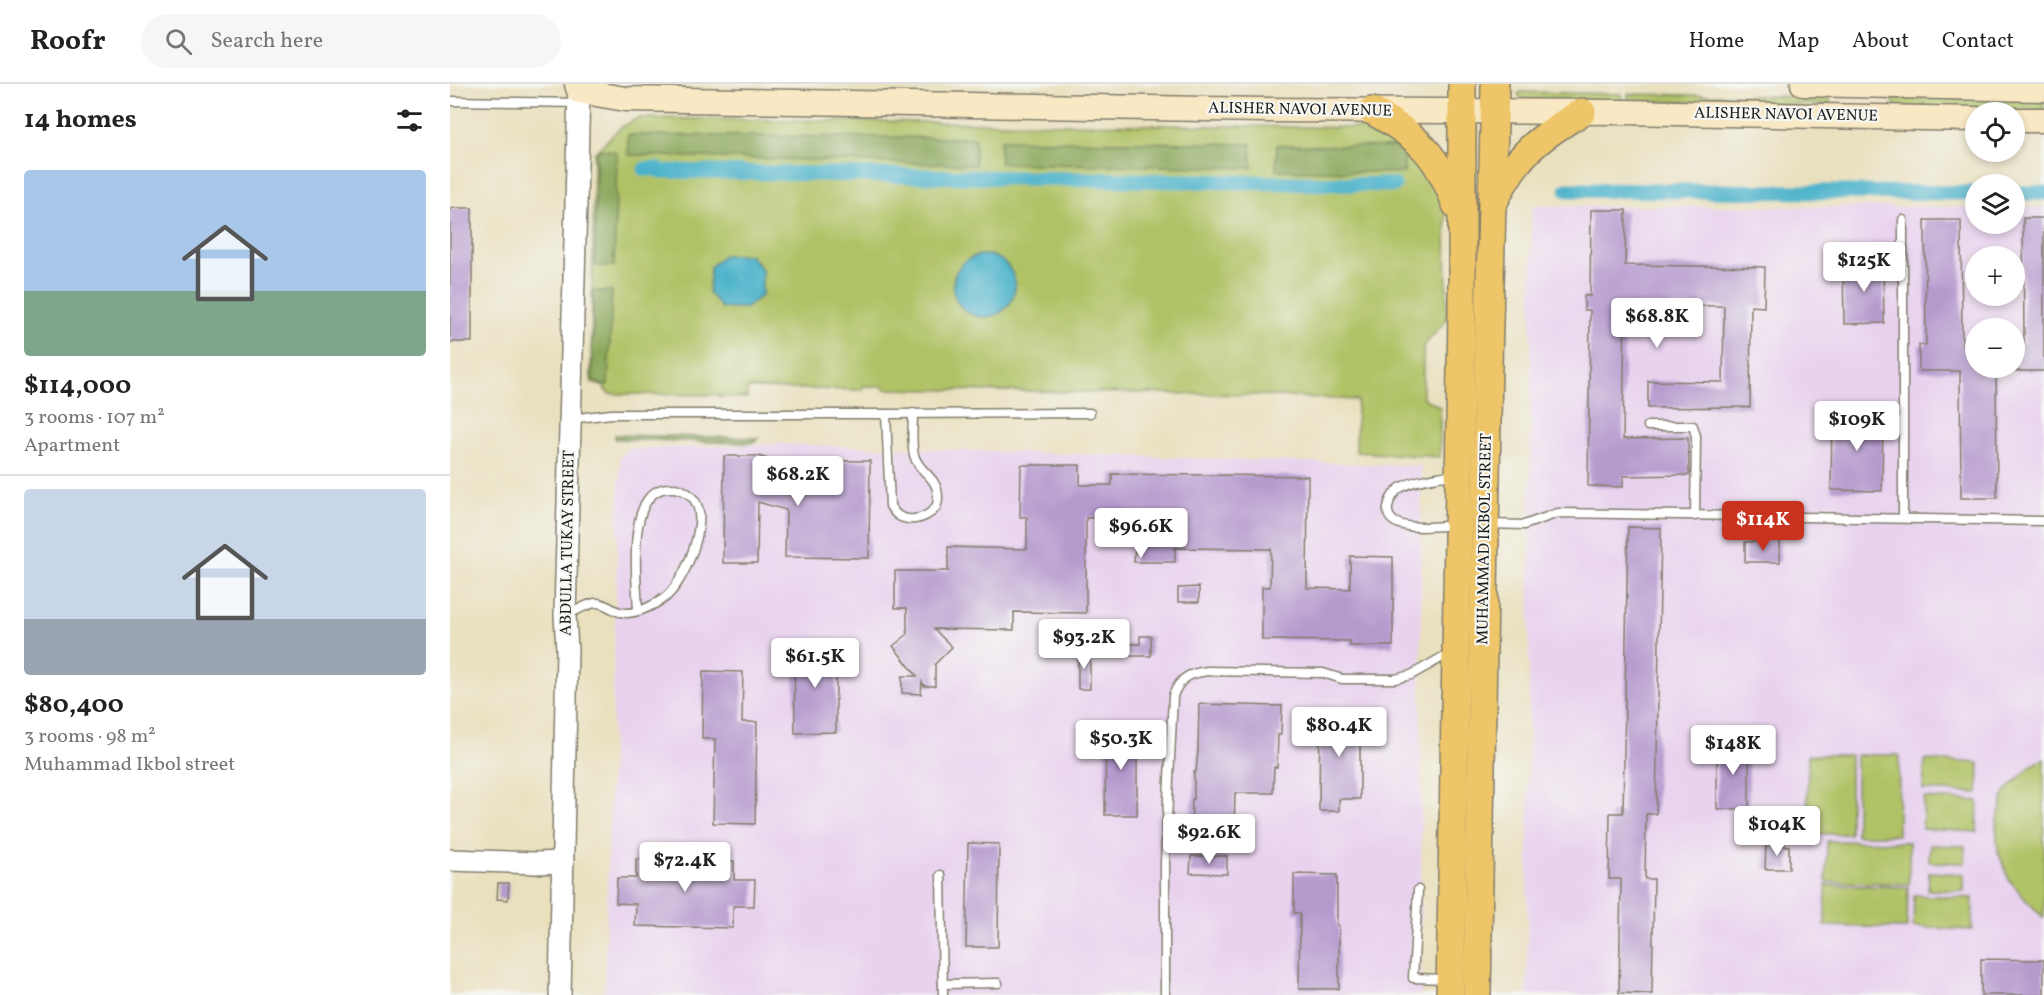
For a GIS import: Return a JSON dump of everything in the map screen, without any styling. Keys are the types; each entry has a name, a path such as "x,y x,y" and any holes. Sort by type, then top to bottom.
{"main road":[{"name":"MUHAMMAD IKBOL STREET","path":"1462,84 1459,473 1472,525 1477,995"},
{"name":"MUHAMMAD IKBOL STREET","path":"1450,987 1455,658 1472,525 1492,206 1495,84"},
{"name":"ALISHER NAVOI AVENUE","path":"1803,84 2044,89"},
{"name":"ALISHER NAVOI AVENUE","path":"581,89 625,99 1965,119"},
{"path":"1372,111 1397,124 1426,149 1442,172 1460,216"},
{"path":"1492,206 1503,183 1520,158 1548,132 1582,112"},
{"path":"2025,120 2044,120"}],"street":[{"name":"ABDULLA TUKAY STREET","path":"560,995 567,650 565,615 581,89"},
{"path":"450,860 563,862"}],"lane":[{"name":"ALISHER NAVOI AVENUE","path":"450,100 581,89"},
{"path":"1903,220 1903,517"},
{"path":"886,414 890,506 895,514 914,520 924,518 934,510 938,503 938,494 936,484 918,464 914,455 913,413"},
{"path":"570,419 611,414 1090,413"},
{"path":"1647,426 1692,426 1696,436 1695,516"},
{"path":"1459,473 1410,483 1400,488 1394,492 1388,507 1390,518 1396,524 1413,528 1524,525 1558,513 1670,513 1695,516 1903,517 2044,521"},
{"path":"565,615 594,603 604,604 621,612 638,610 656,604 672,591 691,555 700,517 698,505 690,495 683,491 673,488 655,492 647,499 640,512 636,545 638,610"},
{"path":"1165,995 1165,862 1173,696 1177,685 1183,678 1198,672 1231,671 1323,672 1342,680 1395,679 1411,675 1441,658 1455,658"},
{"path":"941,875 943,995"},
{"path":"1418,890 1413,978 1450,987"},
{"path":"943,984 998,983"}],"shaded area":[{"path":"1532,206 1965,207 1965,234 2025,234 2025,207 2044,207 2044,995 1527,995"},
{"path":"781,444 1421,466 1421,995 604,995 620,457 629,449"}],"green space":[{"path":"1521,92 1622,94 1622,101 1521,99 1518,94"},
{"path":"1628,94 1830,97 1830,105 1628,101"},
{"path":"1891,98 2044,101 2044,110 2025,110 2025,102 1965,102 1965,108 1897,107"},
{"path":"638,118 1374,128 1389,132 1429,170 1446,212 1447,319 1423,347 1423,398 1440,407 1440,457 1356,452 1357,400 1258,395 884,389 883,386 863,386 862,390 747,388 747,398 719,397 719,395 608,394 605,387 592,383 591,378 594,153 620,128"},
{"path":"628,135 975,138 975,165 628,155"},
{"path":"1000,140 1251,144 1252,168 1000,163"},
{"path":"1277,145 1399,147 1404,152 1404,173 1276,170"},
{"path":"601,149 617,152 614,266 595,266 596,156"},
{"path":"593,291 612,291 608,385 598,384 592,378"},
{"path":"615,435 759,438 755,442 748,443 615,439"},
{"path":"1808,755 1850,755 1850,834 1807,834"},
{"path":"1856,755 1899,755 1898,835 1856,835"},
{"path":"2044,759 2044,918 2008,878 1998,851 1996,824 2005,792 2032,765"},
{"path":"1925,760 1979,763 1978,793 1923,790"},
{"path":"1924,798 1978,801 1977,832 1922,829"},
{"path":"1827,841 1909,842 1909,884 1826,882"},
{"path":"1930,845 1965,846 1965,863 1929,862"},
{"path":"1929,872 1964,874 1964,891 1928,890"},
{"path":"1826,885 1908,887 1907,928 1825,926"},
{"path":"1914,895 1973,898 1972,930 1913,927"}],"water":[{"path":"724,255 750,255 762,269 762,295 746,308 722,308 709,293 710,267"},
{"path":"984,255 1001,260 1006,264 1010,269 1015,286 1010,303 1006,308 1001,312 984,317 967,312 962,308 958,303 953,286 958,269 962,264 967,260"}],"building":[{"path":"450,208 472,208 472,342 450,342"},
{"path":"1591,210 1626,210 1625,265 1765,267 1764,307 1751,306 1750,407 1648,408 1648,381 1723,382 1724,306 1625,305 1623,439 1688,438 1689,475 1623,476 1623,487 1588,486 1590,310 1584,310 1584,296 1590,296"},
{"path":"2025,218 2044,218 2044,371 2025,371"},
{"path":"1925,220 1961,220 1962,345 1965,345 1965,378 1996,378 1997,498 1961,498 1960,371 1919,371 1919,345 1926,345"},
{"path":"1883,262 1884,323 1844,324 1843,263"},
{"path":"1832,414 1883,414 1882,491 1831,490"},
{"path":"724,456 758,456 783,464 783,460 870,461 869,558 785,557 786,510 758,502 757,563 723,563"},
{"path":"1021,465 1080,465 1080,485 1112,485 1112,474 1308,476 1307,588 1350,589 1350,556 1393,557 1393,646 1350,646 1350,641 1262,640 1262,587 1270,587 1271,549 1175,548 1175,562 1134,562 1135,545 1112,545 1112,518 1086,518 1086,613 1014,612 1014,630 934,629 952,647 935,664 935,686 924,686 922,682 921,694 902,693 902,676 917,676 893,646 907,635 907,608 895,608 895,571 948,571 948,547 1027,549 1027,517 1020,517"},
{"path":"1628,527 1661,528 1656,814 1646,814 1645,879 1654,879 1652,994 1619,993 1621,879 1609,879 1610,813 1623,813"},
{"path":"1780,541 1780,562 1745,562 1745,542"},
{"path":"1199,587 1199,602 1178,602 1178,588"},
{"path":"1140,636 1151,636 1151,656 1126,656 1126,644 1140,644"},
{"path":"794,645 836,645 836,732 795,733"},
{"path":"1078,651 1090,651 1090,689 1078,689"},
{"path":"703,671 743,672 742,722 757,722 755,824 713,823 715,739 702,739"},
{"path":"1199,704 1282,706 1281,734 1278,734 1273,793 1235,793 1234,833 1191,832 1194,772 1196,772 1198,750"},
{"path":"1320,709 1360,710 1360,799 1339,799 1339,811 1319,811"},
{"path":"1106,726 1137,726 1137,815 1105,815"},
{"path":"1717,744 1749,744 1749,809 1717,809"},
{"path":"968,843 999,844 998,947 966,947"},
{"path":"1766,845 1789,846 1789,869 1765,869"},
{"path":"1191,856 1227,856 1227,874 1190,873"},
{"path":"636,859 734,861 734,880 755,880 754,906 733,906 733,928 635,926 636,904 616,903 617,878 636,878"},
{"path":"1294,874 1337,875 1339,989 1299,989 1300,913 1294,913"},
{"path":"498,883 509,883 508,900 497,899"},
{"path":"1981,959 2044,960 2044,995 1981,995"}],"waterway":[{"path":"645,169 1394,185"},
{"path":"1567,190 1965,193"},
{"path":"2025,193 2044,193"}]}
